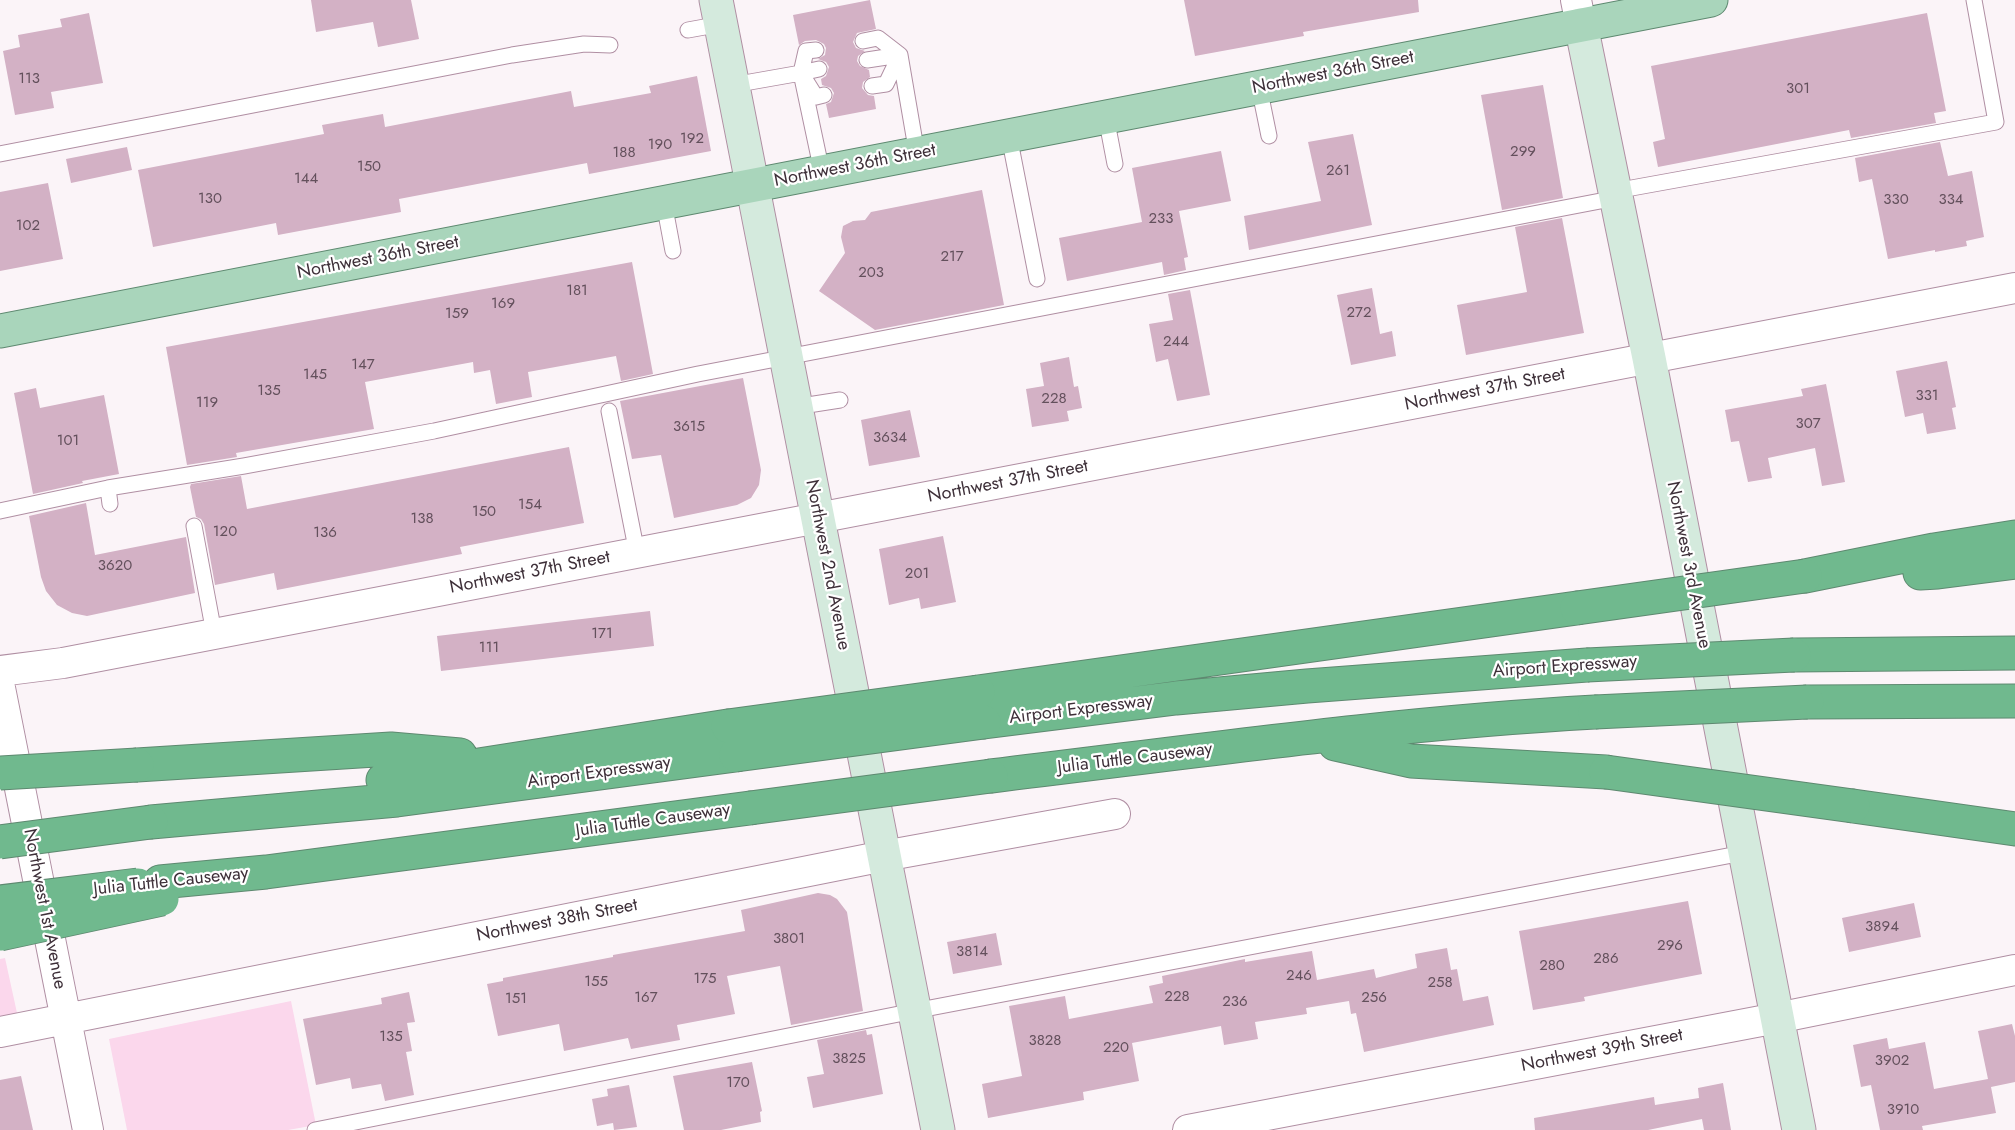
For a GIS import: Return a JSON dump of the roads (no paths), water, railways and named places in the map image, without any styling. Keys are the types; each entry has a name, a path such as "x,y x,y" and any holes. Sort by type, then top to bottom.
{"highway":[{"path":"0,842 151,822 400,777 515,759 732,740 981,707 1577,608 1804,576 1934,550 2015,537"},
{"path":"1804,576 1938,572 2015,562"},
{"name":"Airport Expressway","path":"981,707 1176,698 1587,665 1794,655 2015,653"},
{"path":"1307,738 1494,719 1595,712 1807,702 2015,701"},
{"path":"1307,738 1411,761 1606,772 2015,829"},
{"name":"Julia Tuttle Causeway","path":"0,902 161,890 266,872 991,776 1307,738"},
{"name":"Airport Expressway","path":"151,822 397,800 732,740"},
{"path":"0,773 391,749 515,759"},
{"path":"0,934 161,890"}],"main road":[{"name":"Northwest 36th Street","path":"0,331 1259,87 1579,12 1711,0"}],"street":[{"name":"Northwest 2nd Avenue","path":"719,12 938,1130"},
{"name":"Northwest 3rd Avenue","path":"1579,12 1649,358 1743,853 1799,1130"},
{"name":"Northwest 37th Street","path":"0,671 63,663 2015,288"},
{"name":"Northwest 1st Avenue","path":"0,688 88,1130"},
{"name":"Northwest 38th Street","path":"0,1032 884,856 1115,814"},
{"name":"Northwest 39th Street","path":"1188,1130 1777,1018 2015,970"}],"lane":[{"path":"0,511 108,488 434,431 586,397 1996,122 1974,0"},
{"path":"688,30 719,12"},
{"path":"863,41 878,38 900,55 917,154"},
{"path":"0,154 512,55 584,44 610,45"},
{"path":"816,50 806,51 801,73 822,172"},
{"path":"867,60 900,55"},
{"path":"872,86 886,84 900,55"},
{"path":"733,85 819,69"},
{"path":"801,73 816,97 825,96"},
{"path":"1259,87 1269,136"},
{"path":"1106,117 1115,164"},
{"path":"1009,136 1037,279"},
{"path":"664,203 673,251"},
{"path":"795,407 840,400"},
{"path":"609,411 637,553"},
{"path":"108,488 110,504"},
{"path":"194,526 214,633"},
{"path":"315,1130 914,1011 1743,853"}]}
